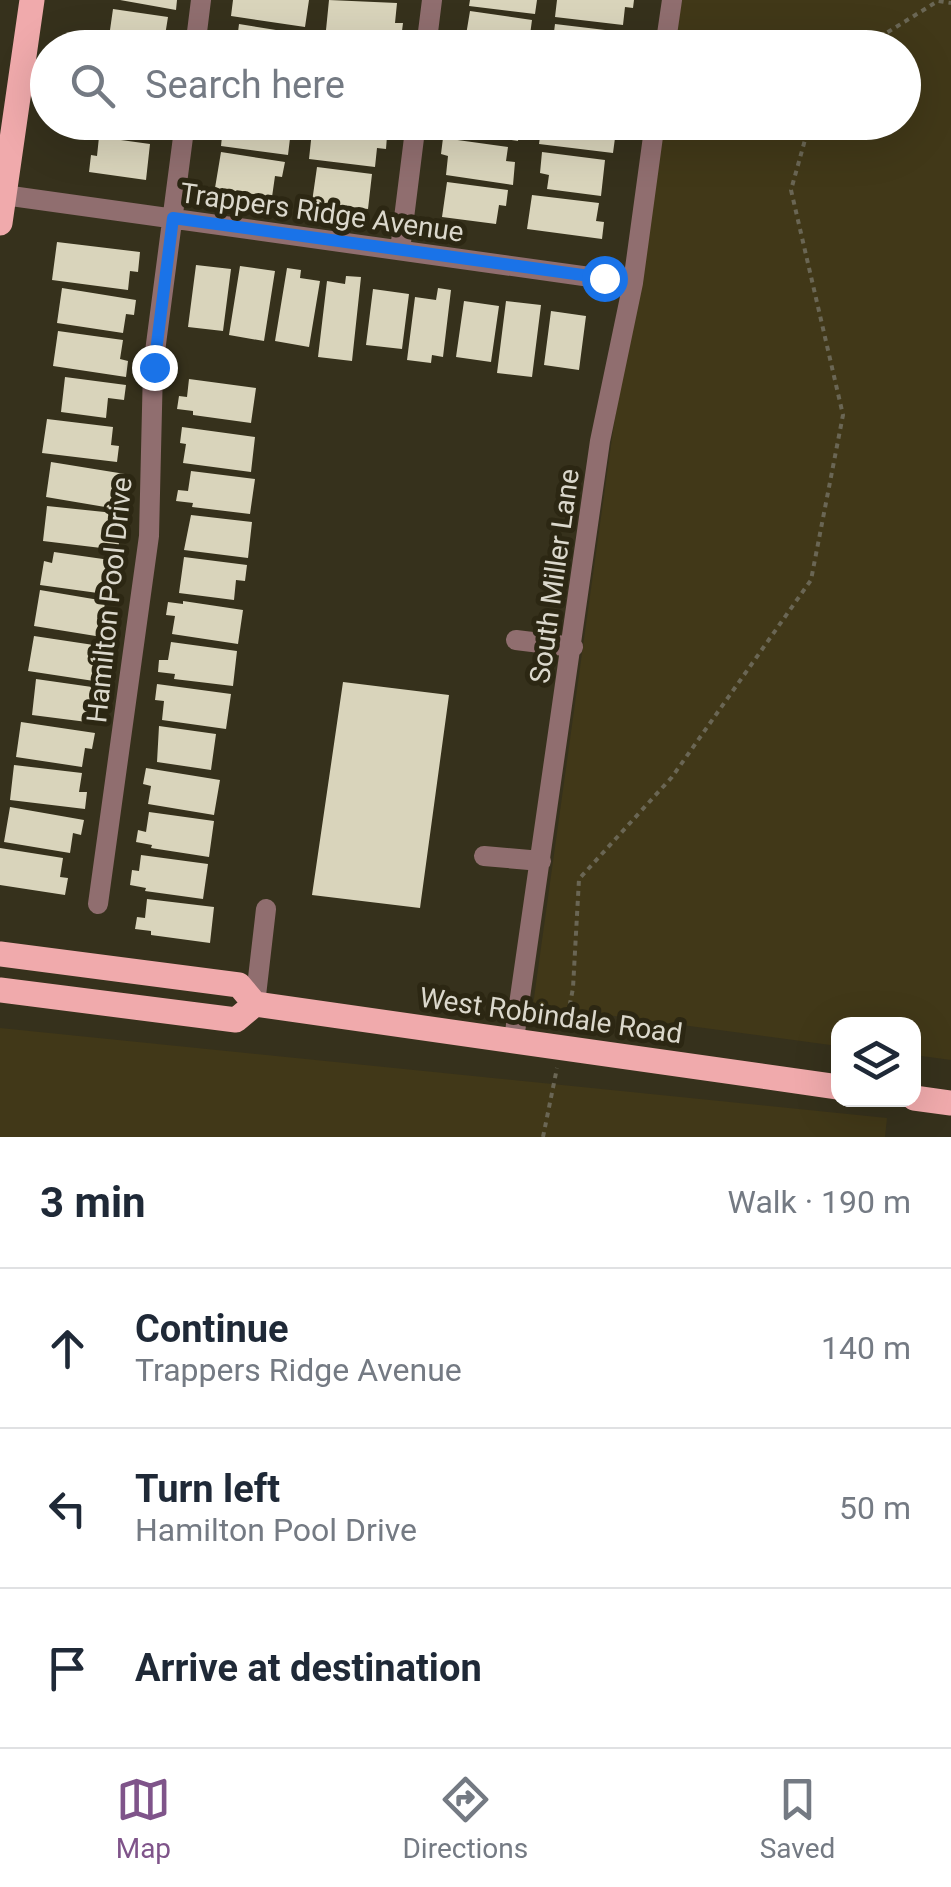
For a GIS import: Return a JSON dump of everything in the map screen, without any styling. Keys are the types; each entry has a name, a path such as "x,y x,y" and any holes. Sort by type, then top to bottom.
{"main road":[{"path":"0,224 32,0"},
{"name":"West Robindale Road","path":"0,954 238,985 256,1004 831,1085"},
{"name":"West Robindale Road","path":"0,990 236,1020 256,1004"},
{"path":"921,1099 951,1103"}],"street":[{"path":"197,30 201,0"},
{"path":"428,30 432,0"},
{"path":"668,30 672,0"},
{"name":"Hamilton Pool Drive","path":"98,904 149,536 154,367 183,140"},
{"path":"400,250 414,140"},
{"name":"South Miller Lane","path":"514,1039 600,441 633,283 653,140"},
{"name":"Trappers Ridge Avenue","path":"4,195 633,283"},
{"path":"516,640 573,647"},
{"path":"484,856 540,861"},
{"path":"256,1004 266,910"}],"path":[{"path":"891,30 938,1 951,2"},
{"path":"543,1137 573,988 580,880 672,776 811,580 844,416 791,190 805,140"}],"sand":[{"path":"682,0 951,0 951,1060 921,1056 921,1017 831,1017 831,1045 533,1005 613,431 659,140 921,140 921,30 677,30"},
{"path":"0,1028 887,1118 885,1137 0,1137"}],"building":[{"path":"120,0 177,0 176,10"},
{"path":"233,0 309,0 305,27 231,16"},
{"path":"329,0 397,3 395,23 403,23 402,30 326,30"},
{"path":"470,0 537,0 535,14 469,6"},
{"path":"557,0 634,0 633,8 625,7 623,25 555,17"},
{"path":"113,9 168,17 166,30 110,30"},
{"path":"470,11 532,20 531,30 467,30"},
{"path":"239,24 276,30 238,30"},
{"path":"555,24 605,30 554,30"},
{"path":"99,140 150,144 146,180 89,172 91,155 97,156"},
{"path":"222,140 290,140 288,155 221,146"},
{"path":"311,140 387,140 386,149 377,148 375,167 309,159"},
{"path":"443,140 508,147 506,161 515,162 513,185 446,175 448,156 441,154"},
{"path":"540,140 615,140 613,153 539,144"},
{"path":"221,152 285,162 282,177 275,176 272,197 215,188"},
{"path":"542,152 605,160 601,196 547,189 549,175 540,173"},
{"path":"317,167 372,174 368,209 312,202"},
{"path":"447,182 508,190 506,206 499,205 496,224 442,217"},
{"path":"532,195 599,203 596,221 604,222 602,239 527,229"},
{"path":"57,242 140,252 138,272 130,271 128,290 52,280"},
{"path":"196,265 231,269 223,331 188,327"},
{"path":"240,266 275,271 264,341 229,335"},
{"path":"287,268 301,270 300,278 320,281 309,347 275,341"},
{"path":"346,276 361,277 352,361 318,357 327,281 345,284"},
{"path":"62,288 136,300 134,315 126,314 123,333 57,323"},
{"path":"438,288 451,290 443,357 432,355 431,363 407,360 415,297 436,300"},
{"path":"373,289 409,294 402,349 366,345"},
{"path":"464,301 499,306 491,362 456,357"},
{"path":"506,301 541,305 532,377 497,373"},
{"path":"551,311 586,316 579,370 544,365"},
{"path":"58,331 123,340 120,359 128,361 126,377 53,366"},
{"path":"65,377 126,385 124,400 108,398 106,418 61,412"},
{"path":"189,379 256,388 251,423 177,409 179,396 187,397"},
{"path":"47,419 113,427 111,445 119,446 117,462 42,453"},
{"path":"182,427 255,437 251,472 183,463 186,444 180,443"},
{"path":"51,462 125,474 122,489 115,488 111,508 46,497"},
{"path":"191,471 255,479 250,514 192,507 193,503 176,501 178,490 188,491"},
{"path":"47,506 114,513 112,533 120,535 118,550 43,541"},
{"path":"191,515 252,522 248,558 184,550"},
{"path":"54,552 110,560 105,594 40,585 44,561 52,563"},
{"path":"184,557 247,565 245,581 236,580 234,600 179,593"},
{"path":"40,590 105,601 103,620 111,621 108,638 34,626"},
{"path":"168,602 243,610 238,644 172,634 175,616 166,615"},
{"path":"34,636 107,647 105,662 97,661 94,681 28,671"},
{"path":"171,642 237,651 233,686 174,679 175,674 158,672 159,660 168,660"},
{"path":"36,679 92,687 87,722 32,715"},
{"path":"343,682 449,695 420,908 312,895"},
{"path":"157,684 231,694 226,729 162,720 164,701 155,700"},
{"path":"21,722 95,733 92,749 85,748 82,767 16,757"},
{"path":"159,726 216,734 211,770 157,762"},
{"path":"14,765 82,773 79,792 87,792 85,809 10,800"},
{"path":"146,768 220,780 214,815 148,804 151,786 143,784"},
{"path":"10,807 84,820 81,835 73,833 70,853 4,842"},
{"path":"149,812 214,821 209,857 136,842 138,830 146,832"},
{"path":"0,848 63,858 60,877 68,878 65,895 0,885"},
{"path":"141,855 208,864 203,899 145,891 146,888 130,885 132,870 139,871"},
{"path":"147,899 214,907 210,943 135,929 137,917 145,918"}],"route":[{"path":"154,367 173,218 604,278"}]}
